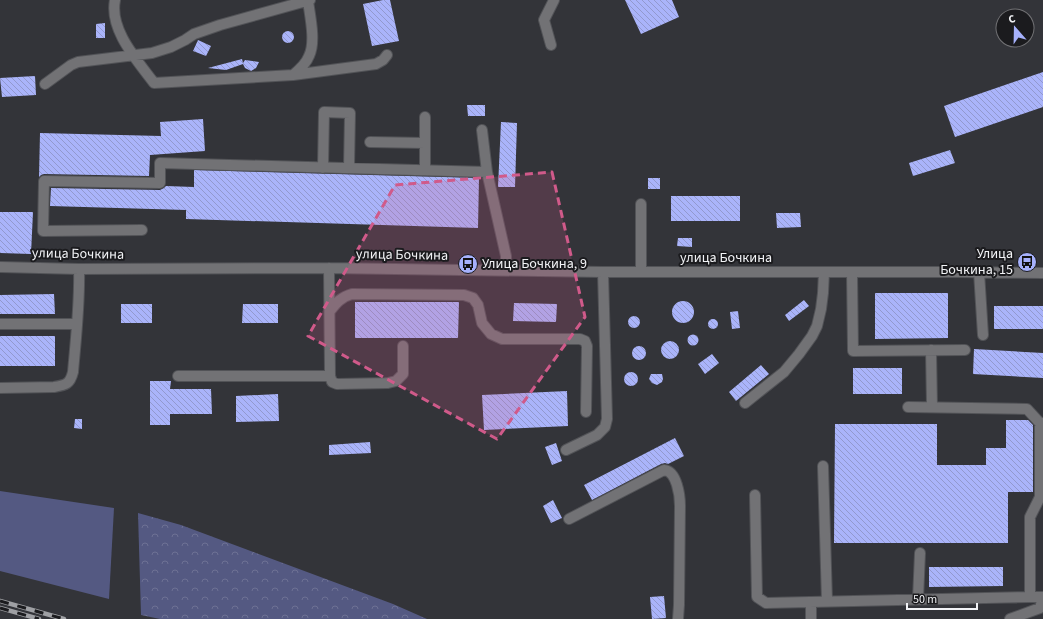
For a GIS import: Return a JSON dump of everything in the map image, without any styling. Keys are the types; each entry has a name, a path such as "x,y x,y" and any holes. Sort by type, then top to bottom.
{"street":[{"path":"114,0 115,20 126,44 154,83 293,75 376,64 383,60 387,55"},
{"path":"44,84 71,65 78,62 134,56 171,47 194,34 220,25 309,0 312,44 309,56 299,70 293,75"},
{"path":"551,45 544,20 554,0"},
{"path":"324,168 324,112 350,112 349,168"},
{"path":"425,117 425,170"},
{"path":"482,130 487,172 506,256 506,270"},
{"path":"370,142 425,143"},
{"path":"142,230 43,231 44,180 160,183 160,163 487,172"},
{"path":"641,204 641,272"},
{"name":"улица Бочкина","path":"0,267 79,269 329,268 603,272 1043,273"},
{"path":"329,268 330,376 332,382 337,384 381,384 396,381 403,374 403,346"},
{"path":"0,388 54,387 66,384 71,380 78,319 79,269"},
{"path":"566,450 597,435 605,428 606,411 603,272"},
{"path":"745,403 784,372 812,336 817,326 821,309 824,272"},
{"path":"852,272 853,351 964,350"},
{"path":"979,272 982,335"},
{"path":"330,311 344,296 352,294 464,295 473,298 478,305 482,323 491,334 502,338 580,339 585,341 587,346 586,412"},
{"path":"0,324 77,324"},
{"path":"931,350 932,407"},
{"path":"178,376 330,376"},
{"path":"908,407 1027,409 1042,423 1040,497 1030,518 1030,597"},
{"path":"823,466 827,601"},
{"path":"569,519 664,470 667,470 671,474 679,491 678,619"},
{"path":"755,495 757,597 766,602 1043,597 1040,608 1010,619"},
{"path":"918,599 920,553"},
{"path":"811,602 811,619"}],"highlighted area":[{"path":"552,172 585,317 497,439 308,336 395,185"}],"green space":[{"path":"0,491 114,508 109,599 0,571"},
{"path":"138,513 181,525 393,604 427,619 160,619 141,615"}],"building":[{"path":"390,0 399,41 372,46 363,4"},
{"path":"625,0 672,0 679,17 641,34"},
{"path":"105,23 105,38 96,38 96,24"},
{"path":"286,31 290,31 294,37 290,43 286,43 282,39 282,35"},
{"path":"198,40 211,46 206,56 193,51"},
{"path":"242,59 243,63 245,60 259,62 256,68 251,71 245,68 243,64 226,70 208,68"},
{"path":"1043,72 1043,107 955,137 944,106"},
{"path":"35,76 36,95 2,97 0,78"},
{"path":"467,105 485,105 485,116 468,116"},
{"path":"203,119 205,151 150,155 149,176 44,174 39,177 40,133 161,136 160,122"},
{"path":"501,122 517,123 515,187 498,187"},
{"path":"950,150 955,163 913,176 909,163"},
{"path":"194,170 479,178 478,228 186,219 186,210 50,206 51,188 160,190 166,186 194,187"},
{"path":"648,178 660,178 660,189 648,189"},
{"path":"671,196 740,196 740,221 671,221"},
{"path":"0,212 33,212 31,254 0,253"},
{"path":"776,213 800,213 801,227 777,228"},
{"path":"678,238 692,238 692,247 677,246"},
{"path":"875,293 948,293 948,338 875,339"},
{"path":"54,294 55,314 0,314 0,295"},
{"path":"804,300 809,306 789,321 785,315"},
{"path":"683,301 687,302 693,308 693,316 687,322 683,323 679,322 673,316 672,312 673,308 679,302"},
{"path":"355,302 459,302 458,338 355,338"},
{"path":"514,303 557,304 556,322 513,321"},
{"path":"121,304 152,304 152,323 121,323"},
{"path":"243,304 278,304 278,323 242,323"},
{"path":"994,306 1043,306 1043,329 994,329"},
{"path":"738,311 740,328 732,329 730,312"},
{"path":"632,316 636,316 640,322 636,328 632,328 628,324 628,320"},
{"path":"713,319 718,324 713,329 708,324"},
{"path":"693,334 697,336 699,340 697,344 693,346 689,344 687,340 689,336"},
{"path":"0,336 55,336 55,366 0,366"},
{"path":"670,341 676,344 679,350 676,356 670,359 664,356 661,350 664,344"},
{"path":"639,346 644,348 646,353 644,358 639,360 634,358 632,353 634,348"},
{"path":"974,349 1043,353 1043,378 973,374"},
{"path":"712,354 719,363 705,374 698,364"},
{"path":"761,365 769,374 736,401 729,392"},
{"path":"853,368 902,368 902,394 853,394"},
{"path":"631,372 636,374 638,379 636,384 631,386 626,384 624,379 626,374"},
{"path":"651,374 662,374 662,382 657,385 652,383 649,379"},
{"path":"150,381 171,381 170,389 211,389 212,414 170,414 170,425 150,425"},
{"path":"567,391 568,426 484,430 482,395"},
{"path":"278,394 279,421 236,422 236,396"},
{"path":"75,419 82,419 82,429 74,428"},
{"path":"1006,420 1028,420 1033,425 1033,492 1008,492 1008,543 834,543 835,424 937,424 937,465 986,465 986,448 1006,448"},
{"path":"675,438 684,456 668,464 661,464 592,500 584,485"},
{"path":"370,442 371,453 329,455 329,445"},
{"path":"556,443 562,461 552,465 545,447"},
{"path":"553,500 562,518 551,523 543,506"},
{"path":"929,567 1003,567 1003,586 929,587"},
{"path":"664,596 666,618 652,619 650,597"}],"railway":[{"path":"0,601 64,619"},
{"path":"0,608 39,619"}],"place":[{"name":"Улица Бочкина, 15","path":"1027,262"},
{"name":"Улица Бочкина, 9","path":"468,264"}]}
